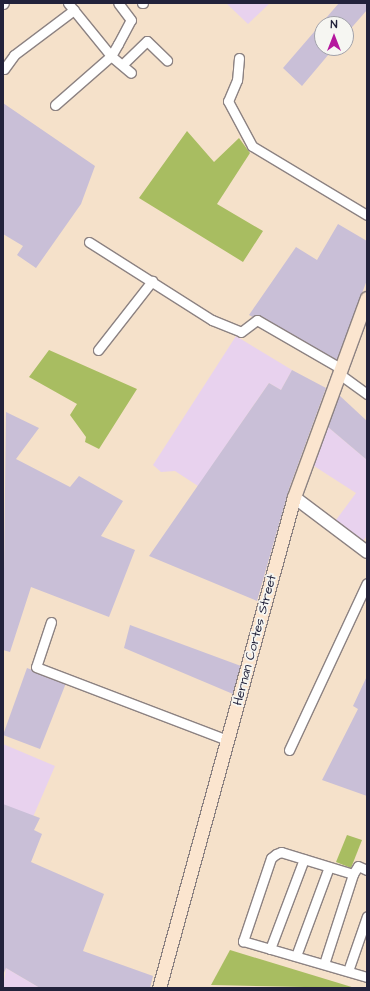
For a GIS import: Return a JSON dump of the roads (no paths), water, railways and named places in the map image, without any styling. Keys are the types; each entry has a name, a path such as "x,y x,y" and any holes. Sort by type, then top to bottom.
{"main road":[{"name":"Hernan Cortes Street","path":"159,988 294,497 339,370 367,298"}],"street":[{"path":"55,105 111,56 131,20 118,3"},
{"path":"4,69 14,55 71,6 111,56 123,64 131,73"},
{"path":"123,64 147,40 167,60"},
{"path":"239,58 237,80 228,101 252,146 367,214"},
{"path":"89,242 212,320 241,332 257,320 339,370 367,394"},
{"path":"98,350 152,281"},
{"path":"294,497 367,552"},
{"path":"289,750 367,583"},
{"path":"51,622 36,667 227,740"},
{"path":"353,874 281,852 271,858 243,941 367,977"},
{"path":"270,949 304,859"},
{"path":"324,964 353,874 358,866 367,870"},
{"path":"296,956 330,867"},
{"path":"348,971 367,916"}]}
